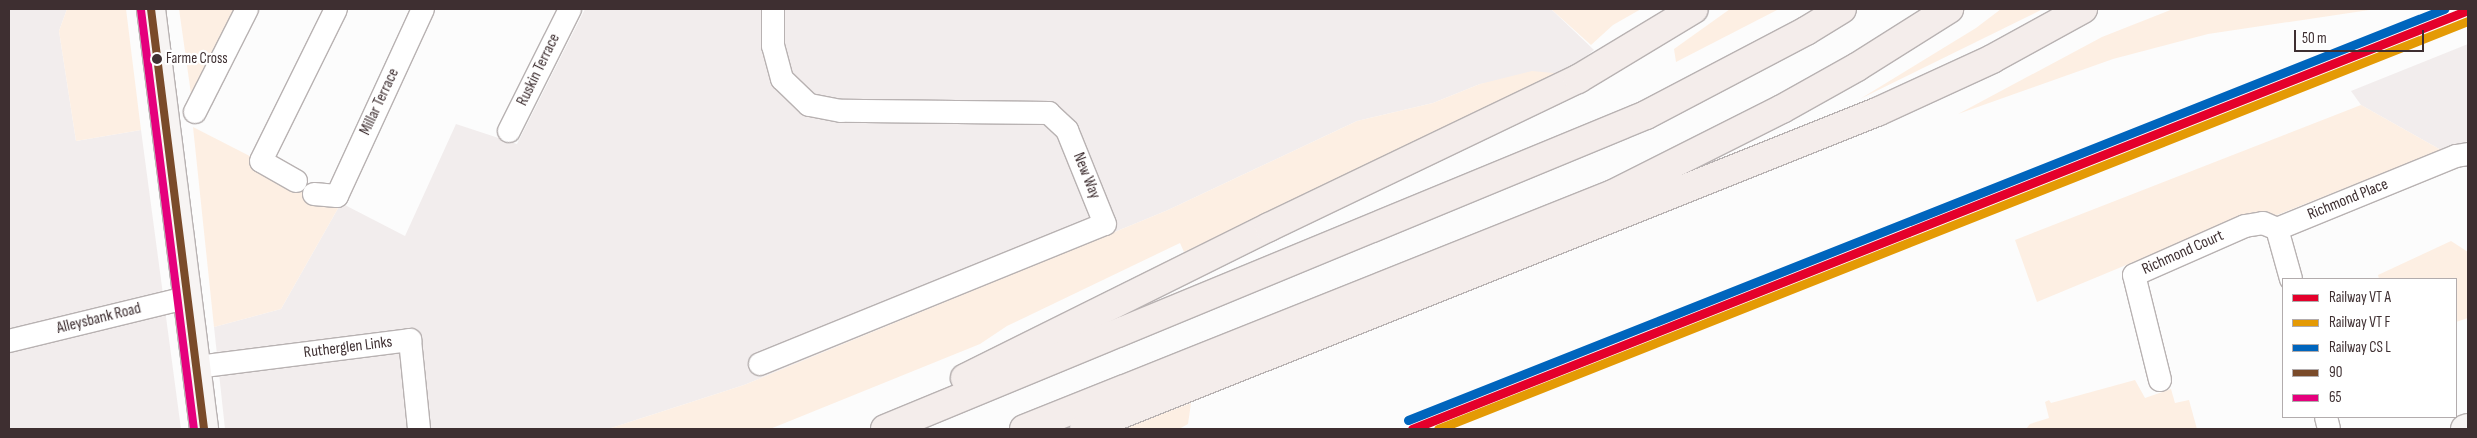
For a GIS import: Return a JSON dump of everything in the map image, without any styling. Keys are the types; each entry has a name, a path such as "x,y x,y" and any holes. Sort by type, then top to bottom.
{"highway":[{"path":"863,429 1269,227 1578,79 1694,9"},
{"path":"884,429 1646,115 1806,31 1842,9"},
{"path":"1084,429 1876,112 1992,59 2083,9"},
{"path":"1024,429 1613,194 1782,109 1945,11"}],"main road":[{"path":"151,9 189,296 204,429"}],"street":[{"path":"195,112 247,9"},
{"name":"Millar Terrace","path":"336,9 261,161 305,188 337,196 423,9"},
{"name":"Ruskin Terrace","path":"509,131 570,9"},
{"name":"New Way","path":"760,364 1105,224 1067,130 1049,113 841,111 809,105 782,79 773,46 773,9"},
{"name":"Richmond Place","path":"2277,229 2456,156 2468,154"},
{"name":"Richmond Court","path":"2160,380 2134,275 2245,226 2263,223 2277,229"},
{"path":"2277,229 2291,278"},
{"name":"Alleysbank Road","path":"9,341 189,296"},
{"name":"Rutherglen Links","path":"197,367 410,340 419,429"}],"shaded area":[{"path":"9,9 67,9 59,31 76,141 141,130 181,429 9,429"},
{"path":"67,9 126,9 141,130 76,141 59,31"},
{"path":"179,9 237,9 191,94"},
{"path":"585,9 1551,9 1594,50 1563,74 1480,84 1433,103 1357,121 1168,210 744,385 608,429 225,429 214,327 281,309 341,203 405,236 456,124 517,144"},
{"path":"1551,9 1641,9 1613,25 1591,45"},
{"path":"1730,9 1779,9 1676,62 1674,49"},
{"path":"2001,9 2043,9 1860,99 1976,28"},
{"path":"2173,9 2376,9 2208,34 2113,59 1958,114 2102,37"},
{"path":"2468,44 2468,141 2441,150 2361,105 2351,91"},
{"path":"1532,71 1563,74 1184,252 1180,243 1007,326 980,344 770,429 608,429 744,385 1168,210 1357,121 1433,103 1480,84"},
{"path":"2361,105 2441,150 2277,215 2254,212 2037,302 2015,240"},
{"path":"193,127 341,203 281,309 214,327"},
{"path":"2451,241 2468,252 2468,318 2457,322 2457,278 2379,278 2378,275"},
{"path":"2135,380 2145,398 2171,389 2175,403 2189,400 2197,429 2026,429 2030,424 2049,418 2045,402 2049,400 2051,403"},
{"path":"1191,403 1188,424 1179,429 1122,429"}],"transit line":[{"name":"90","path":"151,9 204,429"},
{"path":"1408,420 2444,9"},
{"name":"65","path":"141,10 194,429"},
{"path":"1412,429 2468,10"},
{"path":"1438,429 2468,21"}],"place":[{"name":"Farme Cross","path":"157,59"}]}
